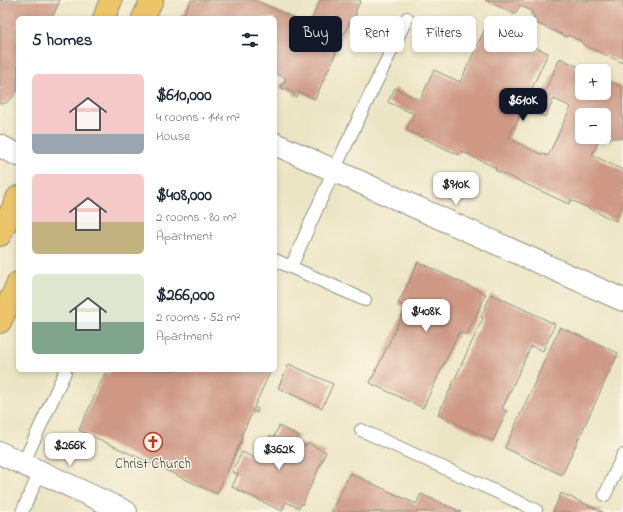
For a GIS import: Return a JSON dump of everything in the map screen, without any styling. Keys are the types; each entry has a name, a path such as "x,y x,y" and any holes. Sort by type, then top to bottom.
{"main road":[{"path":"105,16 111,0"},
{"path":"145,16 152,0"},
{"path":"0,235 16,201"},
{"path":"0,322 16,287"}],"street":[{"path":"277,145 623,300"},
{"path":"0,146 16,154"},
{"path":"0,453 126,512"}],"lane":[{"path":"291,267 334,170 406,18"},
{"path":"277,261 364,300"},
{"path":"22,512 31,468 65,372"},
{"path":"361,430 536,510 535,512"},
{"path":"605,495 623,455"}],"building":[{"path":"0,0 60,0 53,16 16,16 16,93 6,103 0,104"},
{"path":"191,0 255,0 290,16 289,52 336,52 315,99 299,92 297,97 294,93 284,88 283,90 281,89 282,87 280,86 286,78 277,74 277,16 180,16 181,14 183,15"},
{"path":"320,0 361,0 356,10 356,16 350,16 350,21 342,39 342,16 313,16"},
{"path":"485,0 623,0 623,63 582,44 583,42 568,35 567,37 537,23 537,16 531,14 532,11 520,5 515,14"},
{"path":"484,31 484,52 537,52 537,48 548,53 509,138 540,154 541,153 548,156 571,107 554,99 545,117 535,113 560,58 575,65 575,100 611,100 611,82 622,87 623,138 611,138 611,108 575,108 575,144 597,144 592,155 623,170 623,205 616,221 571,200 569,204 495,170 496,168 461,151 459,155 406,130 414,114 388,102 395,88 420,100 434,70 460,82 474,52 476,52 476,48"},
{"path":"418,262 486,294 467,335 459,332 423,408 370,383 406,307 398,304"},
{"path":"491,294 555,324 543,351 531,346 502,409 507,411 493,441 438,415 483,318 481,317"},
{"path":"560,327 618,353 562,475 505,448"},
{"path":"289,364 333,384 322,408 278,388"},
{"path":"110,372 270,372 254,407 258,409 257,413 253,411 217,494 79,430 105,373 108,375"},
{"path":"279,426 299,436 296,441 306,446 307,443 326,452 302,505 301,504 299,508 286,502 282,511 232,487 238,474 232,472 242,452 259,460 270,435 274,437"},
{"path":"350,473 416,504 421,494 461,512 331,512"},
{"path":"561,493 603,512 553,512"}],"place":[{"name":"Christ Church","path":"153,442"}]}
